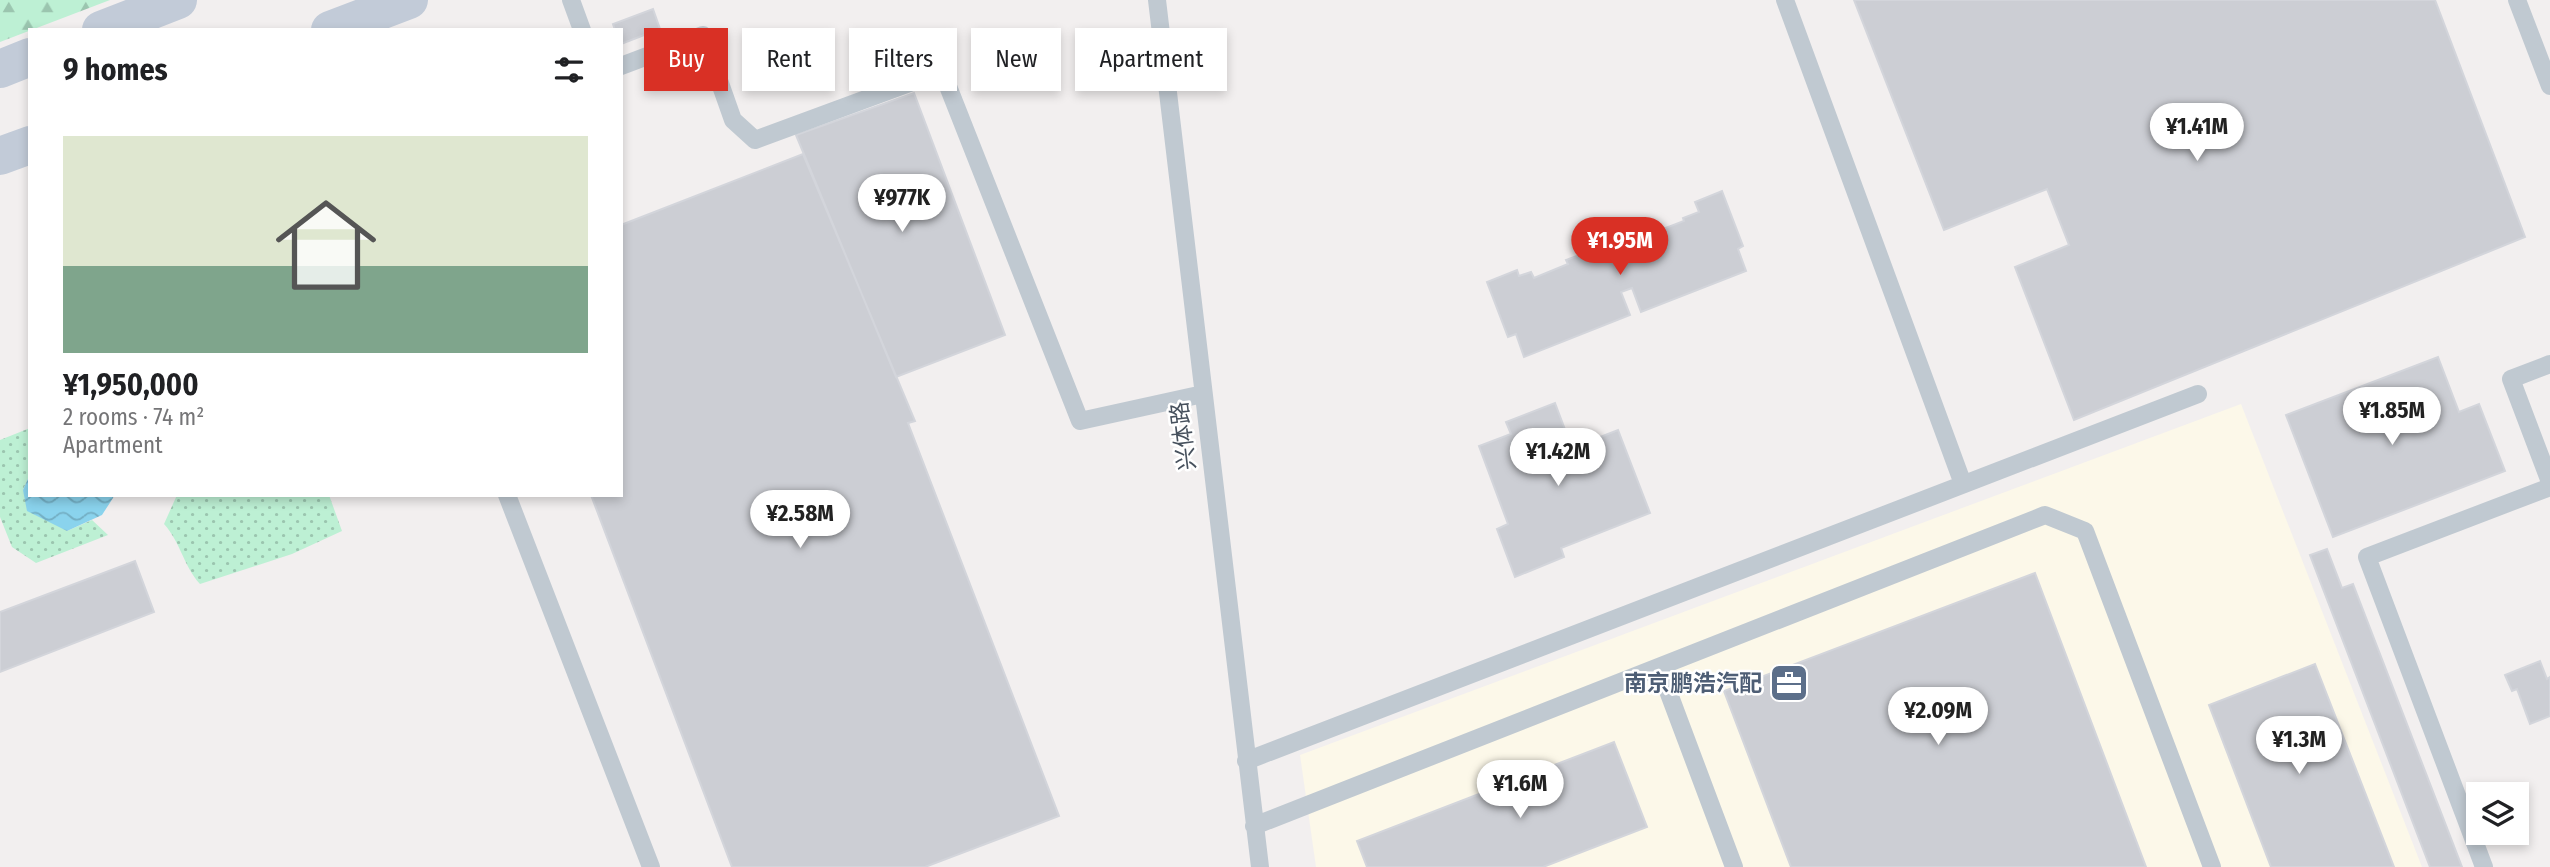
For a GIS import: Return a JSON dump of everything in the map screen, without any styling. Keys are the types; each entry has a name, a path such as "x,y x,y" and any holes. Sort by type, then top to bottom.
{"main road":[{"path":"106,28 178,0"},
{"path":"335,28 409,0"},
{"path":"0,69 28,58"},
{"path":"0,156 28,146"}],"lane":[{"path":"571,0 581,28"},
{"name":"兴体路","path":"1157,0 1259,867"},
{"path":"1785,0 1963,484"},
{"path":"2517,0 2550,86"},
{"path":"623,65 703,35 733,120 755,140 942,71 1080,421 1203,394"},
{"path":"2484,867 2367,557 2550,485 2511,379 2550,364"},
{"path":"1246,761 2198,394"},
{"path":"508,497 652,867"},
{"path":"1254,826 2045,515 2085,531 2213,867"},
{"path":"1659,667 1734,867"}],"shaded area":[{"path":"2241,404 2422,867 1316,867 1300,755"}],"green space":[{"path":"0,0 110,0 37,28 28,28 28,31 0,42"},
{"path":"28,429 28,479 23,490 28,497 67,531 92,520 108,535 36,563 12,547 0,517 0,440"},
{"path":"176,497 330,497 342,531 292,554 200,584 164,524"}],"water":[{"path":"28,479 28,497 113,497 102,515 67,531 27,511 23,490"}],"building":[{"path":"1854,0 2435,0 2525,237 2074,420 2015,267 2069,245 2047,189 1944,230"},
{"path":"653,9 660,28 644,28 644,35 623,43 623,28 614,28 613,24"},
{"path":"914,93 1005,335 896,377 796,135"},
{"path":"803,154 915,421 908,423 1059,816 925,867 732,867 592,497 623,497 623,224"},
{"path":"1722,191 1743,246 1738,249 1746,271 1641,312 1632,288 1621,292 1630,315 1524,357 1516,334 1508,337 1487,282 1517,270 1519,276 1531,272 1534,278 1568,264 1566,260 1582,254 1579,246 1631,226 1635,235 1648,229 1650,234 1684,221 1683,218 1699,212 1695,202"},
{"path":"2438,357 2459,412 2479,404 2505,471 2333,537 2286,415"},
{"path":"1555,403 1572,448 1618,430 1650,513 1561,548 1564,557 1515,577 1497,529 1508,524 1479,446 1511,434 1506,422"},
{"path":"2327,549 2342,588 2353,584 2462,867 2430,867 2310,555"},
{"path":"135,561 154,612 0,672 0,612"},
{"path":"2035,573 2146,867 1791,867 1724,691"},
{"path":"2540,661 2547,679 2550,677 2550,716 2530,724 2517,689 2512,691 2505,675"},
{"path":"2315,664 2394,867 2271,867 2209,705"},
{"path":"1614,742 1647,827 1543,867 1367,867 1357,841"}],"place":[{"name":"南京鹏浩汽配","path":"1789,683"}]}
